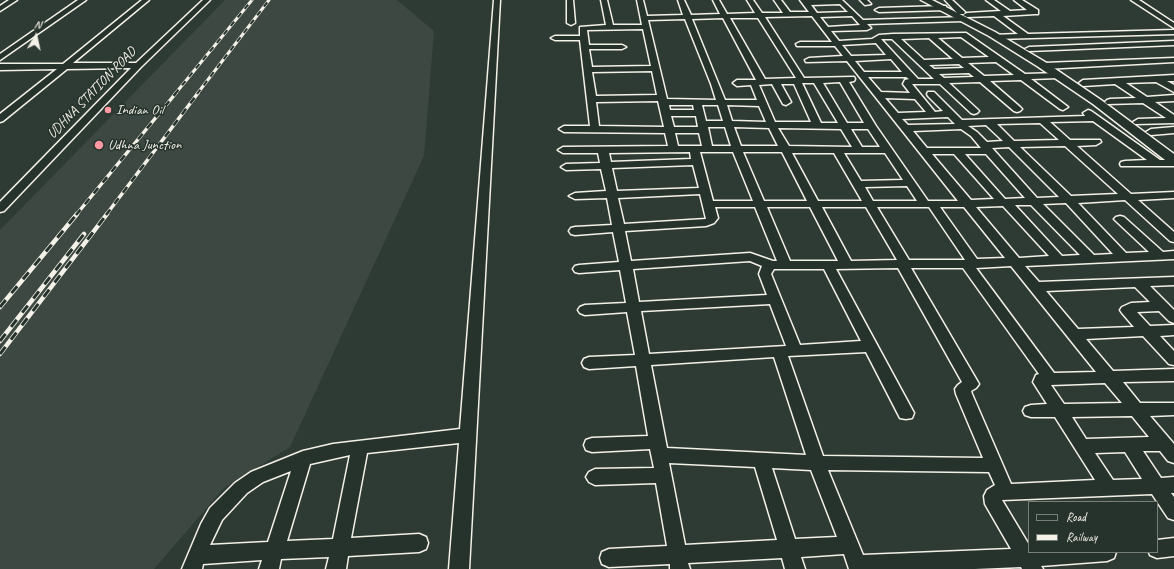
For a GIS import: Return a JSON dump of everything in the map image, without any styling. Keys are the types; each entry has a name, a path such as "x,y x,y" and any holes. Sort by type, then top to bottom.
{"main road":[{"path":"925,0 946,4 964,16"},
{"path":"936,0 1002,37 1029,49 1058,70 1174,162"},
{"path":"1002,37 1044,66 1058,70 1083,83 1174,148"}],"street":[{"path":"0,9 14,0"},
{"path":"0,58 83,0"},
{"path":"0,119 146,0"},
{"name":"UDHNA STATION ROAD","path":"0,209 138,65 207,0"},
{"path":"459,569 497,0"},
{"path":"570,0 571,23"},
{"path":"604,0 610,28"},
{"path":"640,0 663,100 668,130 674,149"},
{"path":"681,0 729,124 737,149 785,265"},
{"path":"716,0 758,83 763,103 772,125 847,265"},
{"path":"750,0 799,81 817,126"},
{"path":"777,0 788,15"},
{"path":"989,0 1010,14"},
{"path":"825,29 964,16 1034,12 1017,0"},
{"path":"1134,0 1174,26"},
{"path":"594,129 582,30 584,28 610,28 688,17 788,15 809,8 840,2 854,14 891,57 915,81"},
{"path":"879,10 946,4"},
{"path":"999,6 1025,5"},
{"path":"978,6 1026,36"},
{"path":"809,8 854,14"},
{"path":"809,8 860,74 1169,450"},
{"path":"927,20 944,35"},
{"path":"1002,37 1174,32"},
{"path":"891,57 849,59 807,56 839,46 893,36 958,34 966,36 1063,108"},
{"path":"930,35 1017,109"},
{"path":"1061,35 1106,63"},
{"path":"893,36 974,111"},
{"path":"555,38 583,38"},
{"path":"1029,49 1174,42"},
{"path":"1154,43 1174,55"},
{"path":"800,44 884,49"},
{"path":"1118,45 1174,78"},
{"path":"584,47 622,47"},
{"path":"922,63 998,60"},
{"path":"933,115 916,96 907,84 908,82 1023,77 1106,63 1174,60"},
{"path":"0,67 138,65"},
{"path":"587,70 655,68"},
{"path":"842,68 860,74"},
{"path":"931,72 972,70"},
{"path":"737,83 843,79 860,74 907,74"},
{"path":"1083,83 1174,78"},
{"path":"843,79 887,150 910,183 928,204 1050,378"},
{"path":"1158,79 1174,89"},
{"path":"817,80 859,150"},
{"path":"1138,80 1152,90 1172,100"},
{"path":"775,82 786,102"},
{"path":"1117,82 1174,120"},
{"path":"931,94 960,124 972,132 1034,201 1091,259"},
{"path":"878,95 916,96"},
{"path":"591,99 763,103"},
{"path":"1110,102 1172,100"},
{"path":"697,102 708,149"},
{"path":"1084,110 1157,164"},
{"path":"665,113 699,113"},
{"path":"895,116 950,114"},
{"path":"904,128 959,127 960,124 988,122 1095,118"},
{"path":"1042,120 1174,238"},
{"path":"1138,122 1174,120"},
{"path":"988,122 1068,199 1123,257"},
{"path":"564,129 668,130 729,124 871,126"},
{"path":"1151,132 1174,130"},
{"path":"924,151 957,151 1012,145 1096,142"},
{"path":"575,231 710,221 712,218 710,204 705,192 694,149"},
{"path":"563,150 887,150"},
{"path":"603,150 644,360 679,561"},
{"path":"837,150 904,264 971,384 964,389 964,394 1006,492"},
{"path":"957,151 1059,260"},
{"path":"566,167 698,162"},
{"path":"1125,164 1157,164 1174,162"},
{"path":"857,184 910,183"},
{"path":"575,196 705,192"},
{"path":"710,204 967,204 1174,195"},
{"path":"1120,218 1160,256"},
{"path":"579,269 750,257 771,265 847,265 970,264 1174,255"},
{"path":"771,265 766,269 765,274 775,299 787,351 817,463 858,567 1030,563 1100,553"},
{"path":"828,265 906,413"},
{"path":"1035,287 1174,281"},
{"path":"1139,283 1174,318"},
{"path":"585,310 775,299"},
{"path":"1162,306 1131,308 1127,310 1174,360"},
{"path":"1074,334 1174,330"},
{"path":"589,363 871,346"},
{"path":"1109,488 1040,382 1041,379 1174,375"},
{"path":"1031,411 1174,409"},
{"path":"419,543 274,551 195,562 207,530 216,514 241,488 270,471 303,458 360,447 467,435"},
{"path":"592,445 660,449 761,460 817,463 994,465"},
{"path":"1082,446 1129,445 1169,450"},
{"path":"1129,445 1174,512"},
{"path":"336,569 360,447"},
{"path":"269,569 303,458"},
{"path":"761,460 795,569"},
{"path":"594,477 664,475"},
{"path":"1030,563 994,504 993,496 998,492 1174,485"},
{"path":"609,558 679,561 788,548 849,545"},
{"path":"1158,549 1174,547"}],"shaded area":[{"path":"225,0 397,0 434,31 424,156 290,447 224,488 154,569 0,569 0,230"}],"railway":[{"path":"175,94 252,0"},
{"path":"197,94 269,0"},
{"path":"76,215 176,93"},
{"path":"106,215 198,93"},
{"path":"0,307 77,214"},
{"path":"0,354 107,214"},
{"path":"0,341 84,234"}],"place":[{"name":"Indian Oil","path":"108,110"},
{"name":"Udhna Junction","path":"99,145"}]}
